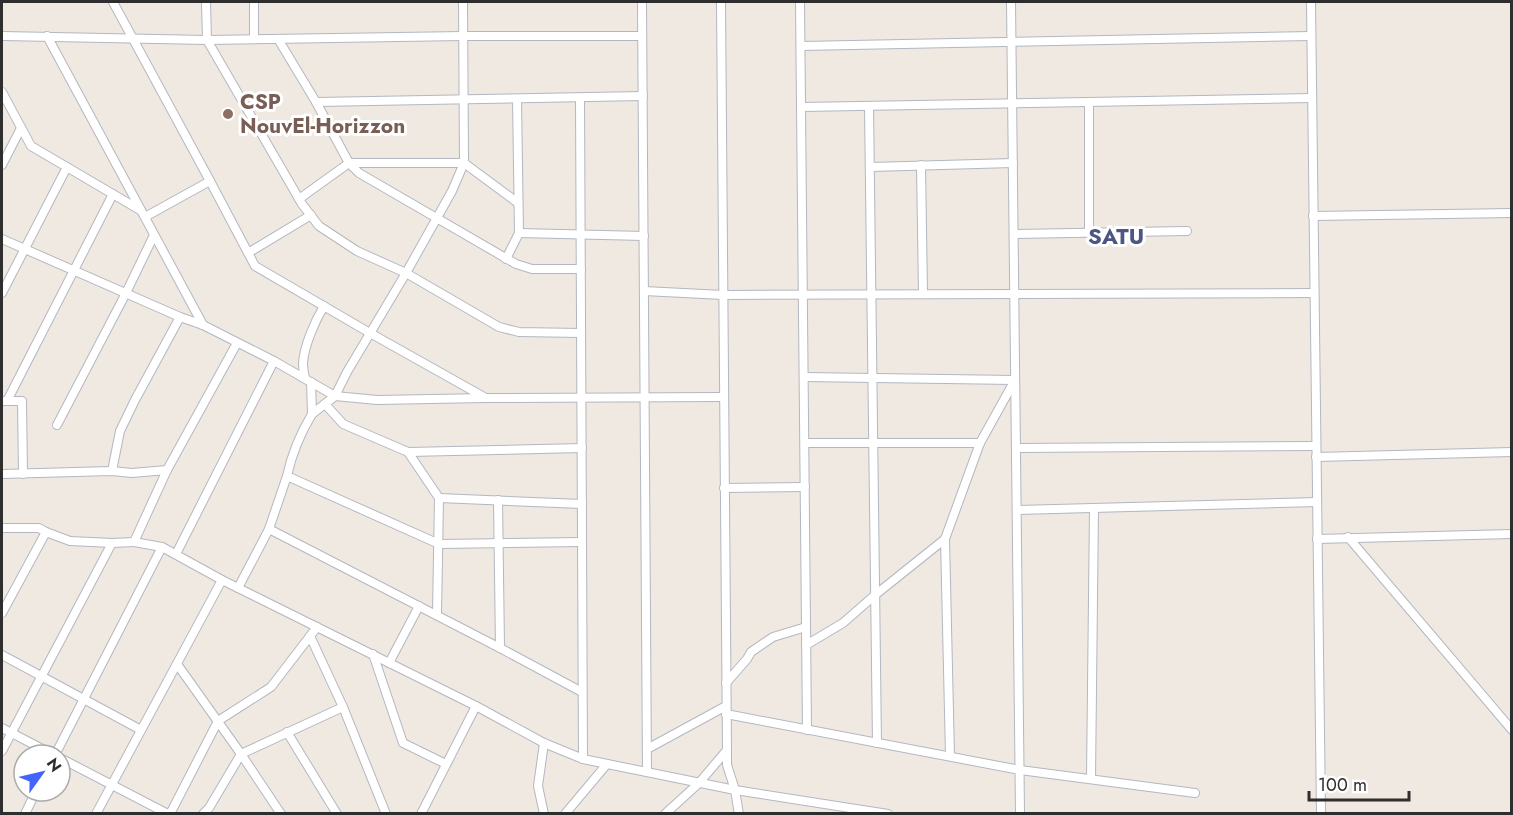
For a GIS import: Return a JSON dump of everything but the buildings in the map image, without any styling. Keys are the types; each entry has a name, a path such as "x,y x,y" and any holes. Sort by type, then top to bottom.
{"street":[{"path":"113,2 255,266 485,398"},
{"path":"206,2 207,40 299,198 319,226 357,251 406,273 500,327 519,332 581,333"},
{"path":"254,2 254,39"},
{"path":"238,588 269,529 299,436 312,414 335,396 452,191 464,163 463,2"},
{"path":"642,2 647,772"},
{"path":"721,2 727,765 739,813"},
{"path":"800,2 807,730"},
{"path":"1011,2 1020,813"},
{"path":"1311,2 1321,813"},
{"path":"2,36 207,40 642,36"},
{"path":"47,36 203,325"},
{"path":"801,46 1311,36"},
{"path":"278,39 349,163 359,172 516,264 532,269 581,269"},
{"path":"2,92 31,146 143,214"},
{"path":"316,102 643,96"},
{"path":"580,98 583,759"},
{"path":"801,107 1312,98"},
{"path":"506,258 519,233 517,99"},
{"path":"1089,102 1089,232"},
{"path":"869,106 877,743"},
{"path":"2,165 21,128"},
{"path":"299,198 349,163 464,163 518,203"},
{"path":"870,167 1013,163"},
{"path":"921,165 923,294"},
{"path":"2,293 67,167"},
{"path":"143,214 210,181"},
{"path":"23,474 22,401 4,401 113,194"},
{"path":"1313,216 1512,213"},
{"path":"248,253 311,215"},
{"path":"1014,234 1187,231"},
{"path":"519,233 644,236"},
{"path":"57,425 154,235"},
{"path":"2,239 203,325 274,361 335,396 378,400 724,397"},
{"path":"644,291 723,295 1314,293"},
{"path":"312,414 308,380 303,363 310,337 324,306"},
{"path":"112,471 120,431 180,317"},
{"path":"134,542 167,470 237,343"},
{"path":"176,554 274,361"},
{"path":"804,377 1015,380"},
{"path":"950,756 945,540 980,443 1015,380"},
{"path":"325,404 343,424 408,452 582,448"},
{"path":"805,443 980,443"},
{"path":"1016,448 1316,446"},
{"path":"408,452 439,498 437,615"},
{"path":"1316,457 1512,453"},
{"path":"2,474 112,471 132,473 167,470"},
{"path":"287,476 439,544 582,542"},
{"path":"724,488 805,487"},
{"path":"439,498 582,504"},
{"path":"498,500 500,648"},
{"path":"1017,510 1317,502"},
{"path":"1091,779 1094,508"},
{"path":"2,528 39,528 70,541 134,542 162,546 222,580 476,706 544,743 583,759 834,809 888,813"},
{"path":"269,529 582,692"},
{"path":"2,613 46,532"},
{"path":"1317,539 1512,534"},
{"path":"1348,537 1512,730"},
{"path":"806,645 843,623 945,540"},
{"path":"2,751 112,543"},
{"path":"60,743 162,546"},
{"path":"96,813 222,580"},
{"path":"389,663 420,606"},
{"path":"72,764 169,813 218,721 271,687 317,627"},
{"path":"726,683 751,652 773,637 806,627"},
{"path":"309,636 343,707 386,813"},
{"path":"373,654 403,743 446,764"},
{"path":"2,655 141,730"},
{"path":"177,664 281,813"},
{"path":"421,813 476,706"},
{"path":"203,813 209,808 241,754 343,707"},
{"path":"647,749 726,710 807,730 1020,770 1195,793"},
{"path":"2,728 31,743"},
{"path":"287,732 337,813"},
{"path":"544,743 538,786 544,813"},
{"path":"665,813 699,783 727,750"},
{"path":"565,813 607,764"}],"place":[{"name":"CSP NouvEl-Horizzon","path":"228,114"}],"district":[{"name":"SATU","path":"1116,236"}]}
